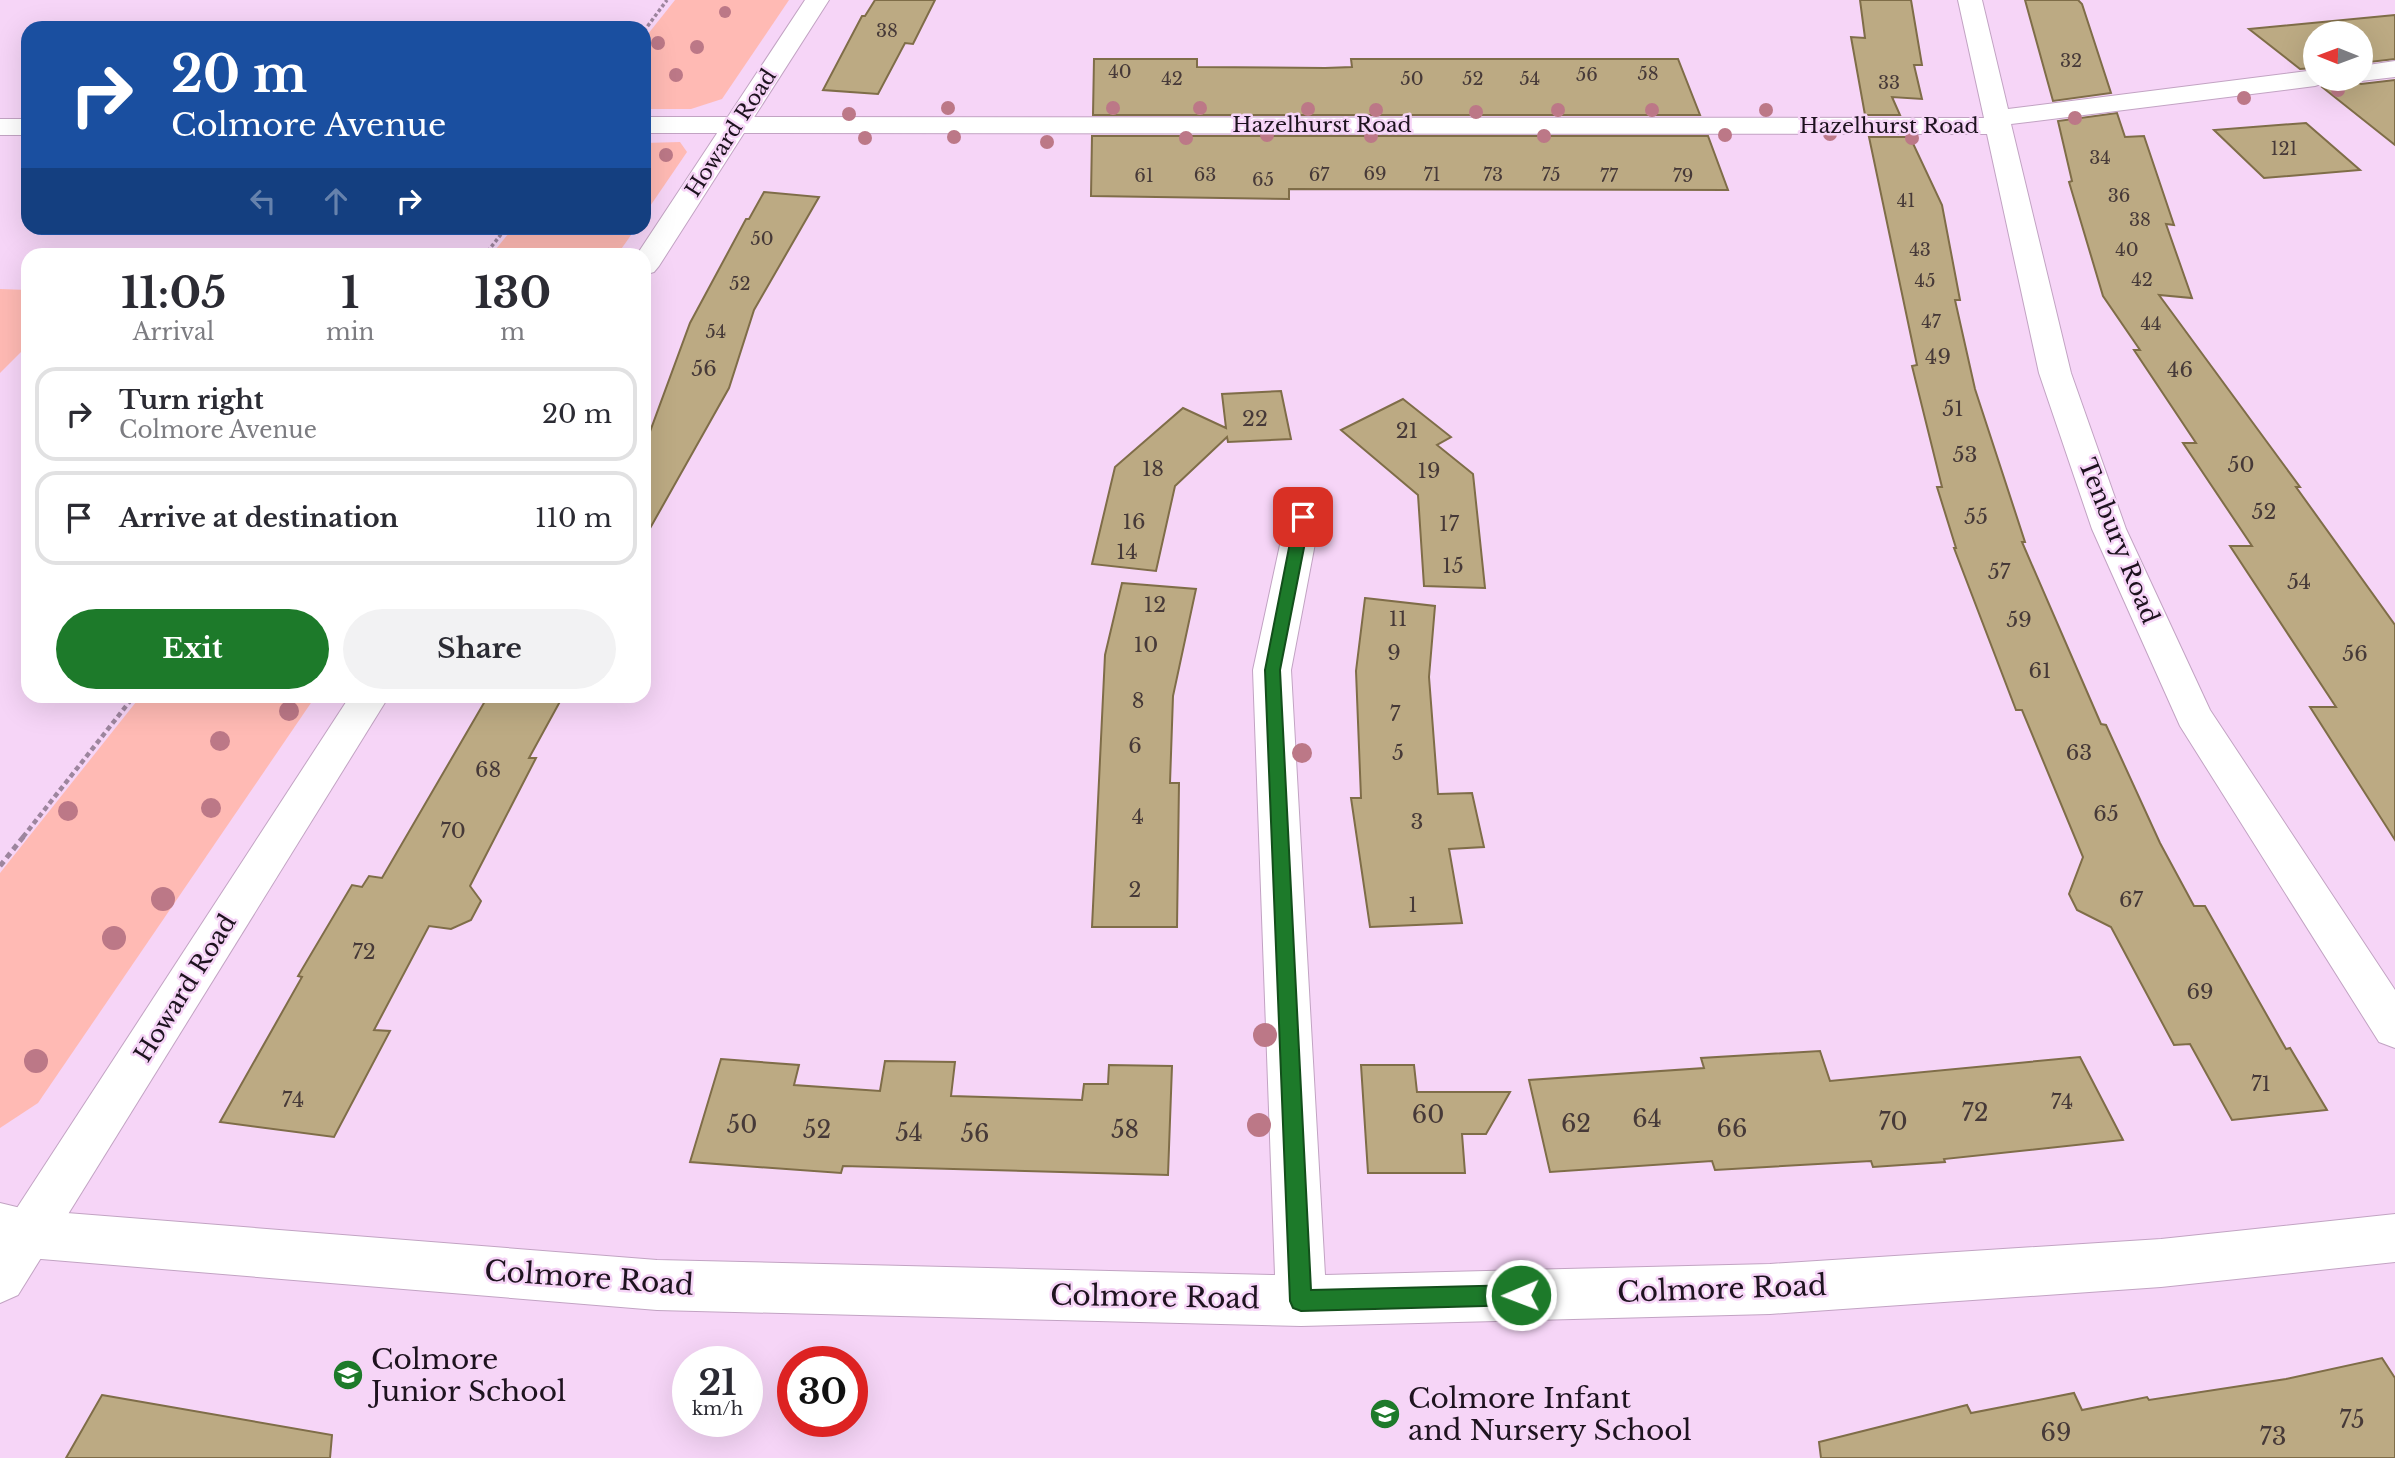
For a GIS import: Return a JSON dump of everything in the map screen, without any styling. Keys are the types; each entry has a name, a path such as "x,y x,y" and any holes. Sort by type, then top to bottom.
{"street":[{"name":"Howard Road","path":"651,255 817,0"},
{"name":"Tenbury Road","path":"1970,0 2055,373 2109,529 2194,716 2395,1028"},
{"path":"2373,72 2395,69"},
{"name":"Hazelhurst Road","path":"651,125 1999,122 2303,80"},
{"path":"0,127 21,127"},
{"path":"1301,1301 1272,670 1303,517"},
{"name":"Howard Road","path":"0,1278 15,1230 365,703"},
{"name":"Colmore Road","path":"15,1230 657,1285 1301,1301 1770,1289 2161,1263 2395,1238"}],"path":[{"path":"651,22 667,0"},
{"path":"0,866 128,703"}],"shaded area":[{"path":"675,0 789,0 722,99 691,109 651,109 651,30"},
{"path":"680,142 687,152 651,205 651,143"},
{"path":"507,235 631,235 622,248 497,248"},
{"path":"0,289 21,290 21,352 0,373"},
{"path":"135,703 311,703 38,1103 0,1128 0,873"}],"building":[{"path":"875,0 935,0 913,44 905,43 878,94 823,90 862,16 865,16"},
{"path":"1860,0 1911,0 1922,65 1914,65 1922,99 1892,97 1900,115 1865,115 1851,37 1865,38"},
{"path":"2025,0 2078,0 2082,4 2111,93 2053,101"},
{"path":"2395,15 2395,59 2373,62 2373,21 2332,21"},
{"path":"2303,24 2303,69 2300,69 2249,29"},
{"path":"1094,59 1197,59 1197,67 1325,68 1352,67 1351,59 1678,59 1700,115 1093,115"},
{"path":"2395,80 2395,145 2327,91 2373,91 2373,83"},
{"path":"2117,113 2125,137 2144,136 2174,225 2166,224 2192,298 2159,295 2300,487 2296,487 2395,625 2395,840 2310,707 2336,707 2230,546 2252,546 2183,443 2196,443 2134,350 2140,350 2103,296 2069,182 2072,181 2058,121"},
{"path":"2306,123 2360,170 2264,178 2214,130"},
{"path":"1092,136 1708,136 1728,190 1289,189 1289,199 1091,196"},
{"path":"1869,137 1910,137 1942,205 1960,300 1955,300 1975,389 2025,542 2022,542 2101,724 2106,725 2160,843 2194,906 2205,906 2286,1049 2290,1048 2327,1110 2232,1120 2190,1044 2174,1045 2111,927 2077,910 2069,894 2083,857 2022,710 2016,710 1954,548 1937,487 1942,487 1912,366 1917,365"},
{"path":"764,192 819,197 754,310 729,388 651,527 651,429 690,323 746,219 749,219"},
{"path":"1281,391 1291,439 1228,442 1227,437 1175,486 1156,571 1092,564 1115,467 1183,408 1226,428 1222,394"},
{"path":"1403,399 1451,437 1437,445 1473,474 1485,588 1424,586 1418,495 1341,430"},
{"path":"1122,583 1196,589 1173,696 1170,783 1179,783 1177,927 1092,927 1105,655"},
{"path":"1365,598 1435,606 1429,677 1438,794 1472,793 1484,847 1449,849 1462,923 1370,927 1351,798 1361,798 1356,671"},
{"path":"484,703 559,703 529,758 536,758 470,886 481,901 471,920 451,929 429,926 374,1030 390,1031 334,1137 220,1122 302,977 298,976 352,885 362,887 369,876 382,878"},
{"path":"1820,1051 1830,1081 2080,1057 2123,1140 1944,1159 1945,1162 1873,1167 1871,1161 1715,1170 1712,1161 1550,1172 1529,1080 1704,1068 1701,1058"},
{"path":"721,1059 799,1065 794,1085 880,1091 885,1061 955,1062 951,1096 1082,1100 1084,1084 1108,1084 1109,1065 1172,1066 1168,1175 843,1166 841,1173 690,1162"},
{"path":"1361,1065 1414,1065 1417,1092 1510,1092 1486,1134 1462,1134 1465,1173 1368,1173"},
{"path":"2382,1358 2395,1378 2395,1458 1821,1458 1819,1442 1967,1405 1971,1413 2074,1393 2082,1410 2147,1397 2149,1400 2286,1379"},
{"path":"102,1395 332,1435 330,1458 66,1458"}],"place":[{"name":"Colmore Junior School","path":"348,1375"},
{"name":"Colmore Infant and Nursery School","path":"1385,1414"}],"route":[{"path":"1303,517 1272,670 1301,1301 1521,1295"}]}
